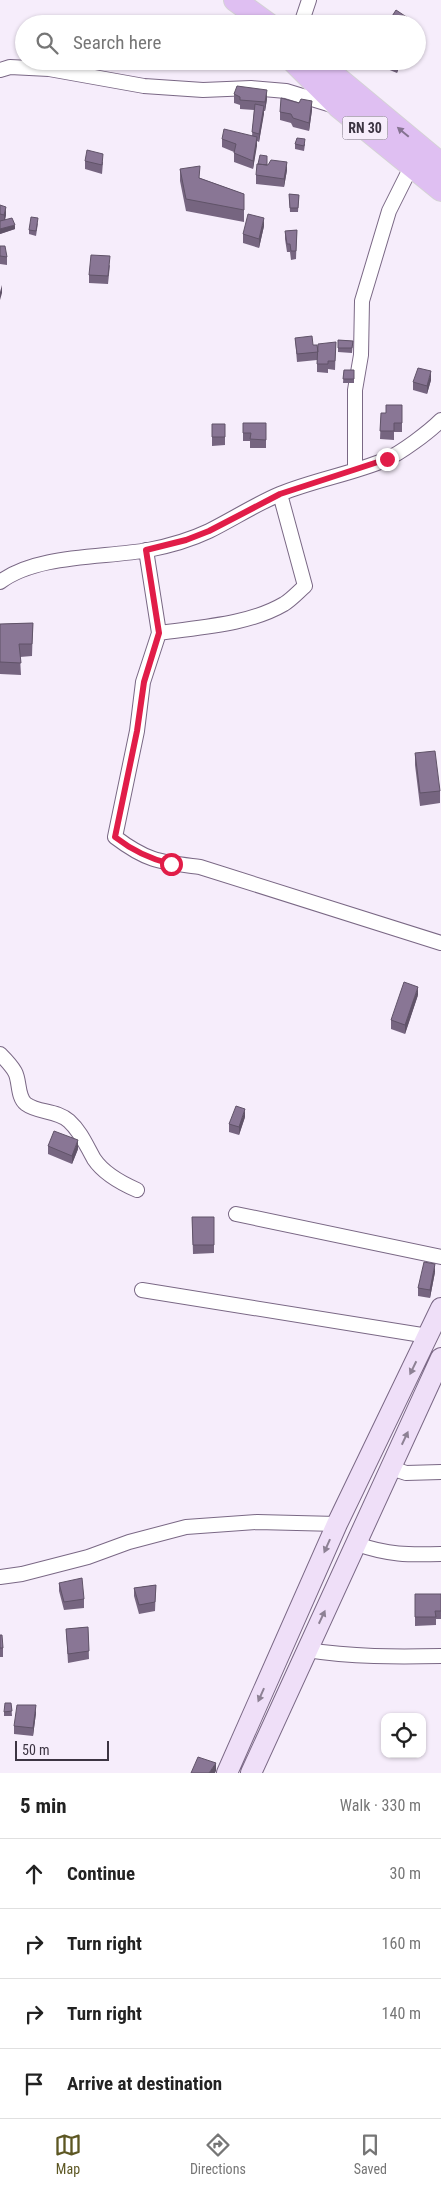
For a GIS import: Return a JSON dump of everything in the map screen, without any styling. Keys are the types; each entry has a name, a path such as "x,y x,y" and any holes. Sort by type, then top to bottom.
{"main road":[{"path":"231,0 246,15"},
{"path":"235,0 256,15"},
{"name":"RN 30","path":"302,70 339,107 441,190"},
{"name":"RN 30","path":"328,70 441,164"}],"street":[{"path":"304,15 310,0"},
{"path":"0,70 15,67"},
{"path":"55,70 144,86 203,90 252,88 278,90 339,107"},
{"path":"355,470 355,390 360,355 362,301 389,211 411,166"},
{"path":"0,582 27,569 51,563 96,555 146,550 186,540 280,494 387,459 434,428 441,420"},
{"path":"159,633 222,623 265,613 286,603 305,586 280,494"},
{"path":"146,550 159,633 144,682 137,731 115,837 152,860 200,867 441,943"},
{"path":"0,1054 16,1072 25,1103 56,1113 68,1120 82,1135 95,1160 109,1175 137,1190"},
{"path":"236,1214 441,1257"},
{"path":"142,1290 428,1336"},
{"path":"227,1773 337,1524 441,1308"},
{"path":"251,1773 441,1358"},
{"path":"390,1468 406,1473 441,1472"},
{"path":"3,1574 22,1574 88,1557 129,1542 186,1527 257,1522 337,1524"},
{"path":"357,1544 381,1552 414,1555 441,1554"},
{"path":"0,1588 22,1574"},
{"path":"307,1650 335,1654 389,1657 441,1656"}],"building":[{"path":"396,10 404,15 393,15"},
{"path":"237,86 267,90 265,102 240,100 240,97 234,94"},
{"path":"281,98 299,103 301,99 312,101 309,123 293,118 291,114 280,112"},
{"path":"255,104 264,106 259,134 252,132"},
{"path":"224,129 257,137 253,161 234,153 236,144 222,139"},
{"path":"297,138 305,139 304,146 295,144"},
{"path":"87,150 103,154 102,165 85,161"},
{"path":"260,155 267,156 267,165 258,164"},
{"path":"271,160 287,162 284,179 256,175 257,164 268,165"},
{"path":"200,166 199,178 244,194 244,210 186,199 180,169"},
{"path":"289,194 299,195 298,208 290,208"},
{"path":"0,205 6,207 4,215 0,214"},
{"path":"248,214 264,218 259,239 243,234"},
{"path":"31,217 38,218 36,231 29,230"},
{"path":"12,218 15,225 0,229 0,221"},
{"path":"297,230 296,251 291,251 290,244 287,244 285,231"},
{"path":"0,246 5,246 7,257 0,256"},
{"path":"91,255 110,256 108,276 89,275"},
{"path":"312,336 313,345 317,345 318,352 297,354 295,338"},
{"path":"338,340 353,341 352,348 338,348"},
{"path":"336,342 335,361 328,361 328,364 317,364 318,344"},
{"path":"418,368 431,371 427,386 413,382"},
{"path":"344,370 354,370 354,379 343,379"},
{"path":"386,405 402,405 402,423 394,423 394,431 380,431 381,413 386,413"},
{"path":"243,423 266,423 266,440 250,439 251,433 243,433"},
{"path":"212,424 225,424 225,437 212,437"},
{"path":"33,623 32,644 19,644 21,663 0,662 0,624"},
{"path":"435,751 440,791 420,793 415,753"},
{"path":"404,982 418,987 405,1025 391,1020"},
{"path":"236,1106 245,1109 239,1127 229,1124"},
{"path":"54,1131 78,1140 72,1156 48,1146"},
{"path":"192,1217 214,1217 214,1245 193,1245"},
{"path":"424,1262 435,1264 430,1290 418,1288"},
{"path":"82,1578 84,1599 64,1602 59,1583"},
{"path":"156,1585 155,1602 139,1605 134,1588"},
{"path":"415,1594 441,1594 441,1611 435,1611 436,1617 415,1617"},
{"path":"88,1627 89,1651 68,1654 66,1629"},
{"path":"0,1635 2,1635 3,1648 0,1648"},
{"path":"5,1703 11,1703 12,1711 4,1712"},
{"path":"17,1705 36,1705 33,1728 14,1726"},
{"path":"198,1757 216,1763 209,1773 191,1773"}],"route":[{"path":"171,864 152,860 115,837 137,731 144,682 159,633 146,550 186,540 209,531 280,494 387,459"}]}
